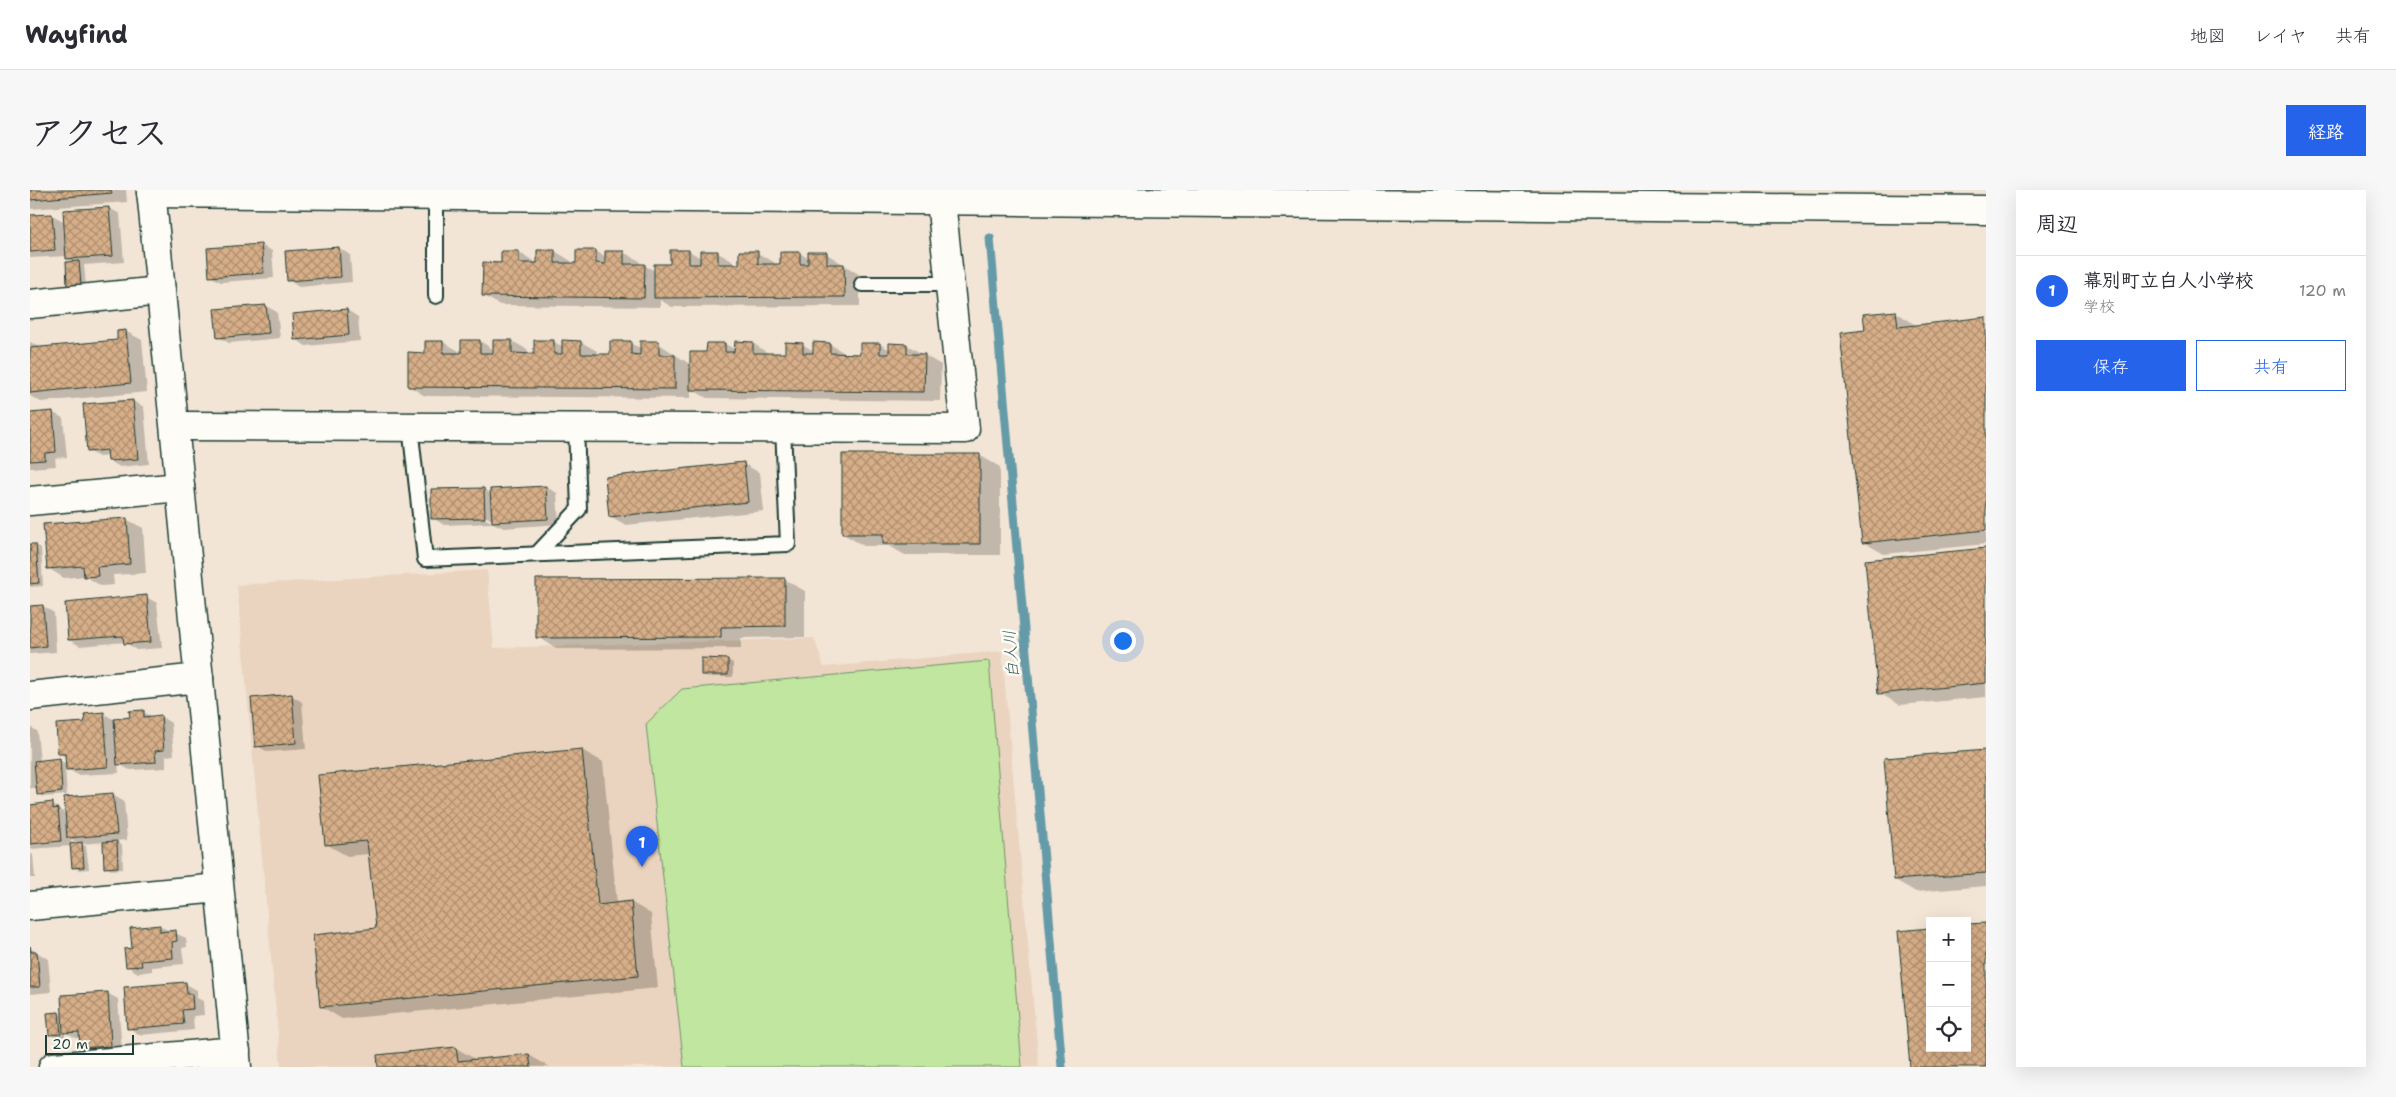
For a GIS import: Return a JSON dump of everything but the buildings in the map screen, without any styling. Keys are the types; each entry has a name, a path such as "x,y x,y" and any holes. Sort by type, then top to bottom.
{"street":[{"path":"69,1066 237,1059 218,888 151,192 436,196 941,195 1776,199 1986,210"},
{"path":"175,426 965,428 941,195"},
{"path":"30,304 161,291"},
{"path":"30,501 180,486"},
{"path":"30,696 199,678"},
{"path":"30,906 218,888"}],"lane":[{"path":"436,196 436,296"},
{"path":"862,284 950,284"},
{"path":"410,426 425,559 788,544 783,427"},
{"path":"537,554 579,509 576,426"}],"shaded area":[{"path":"487,570 494,648 814,638 824,667 1002,651 1039,1067 281,1067 237,585"}],"green space":[{"path":"989,661 1022,1067 684,1067 646,724 682,689"}],"waterway":[{"name":"白人川","path":"990,238 1062,1067"}],"place":[{"name":"幕別町立白人小学校","path":"642,867"}]}
